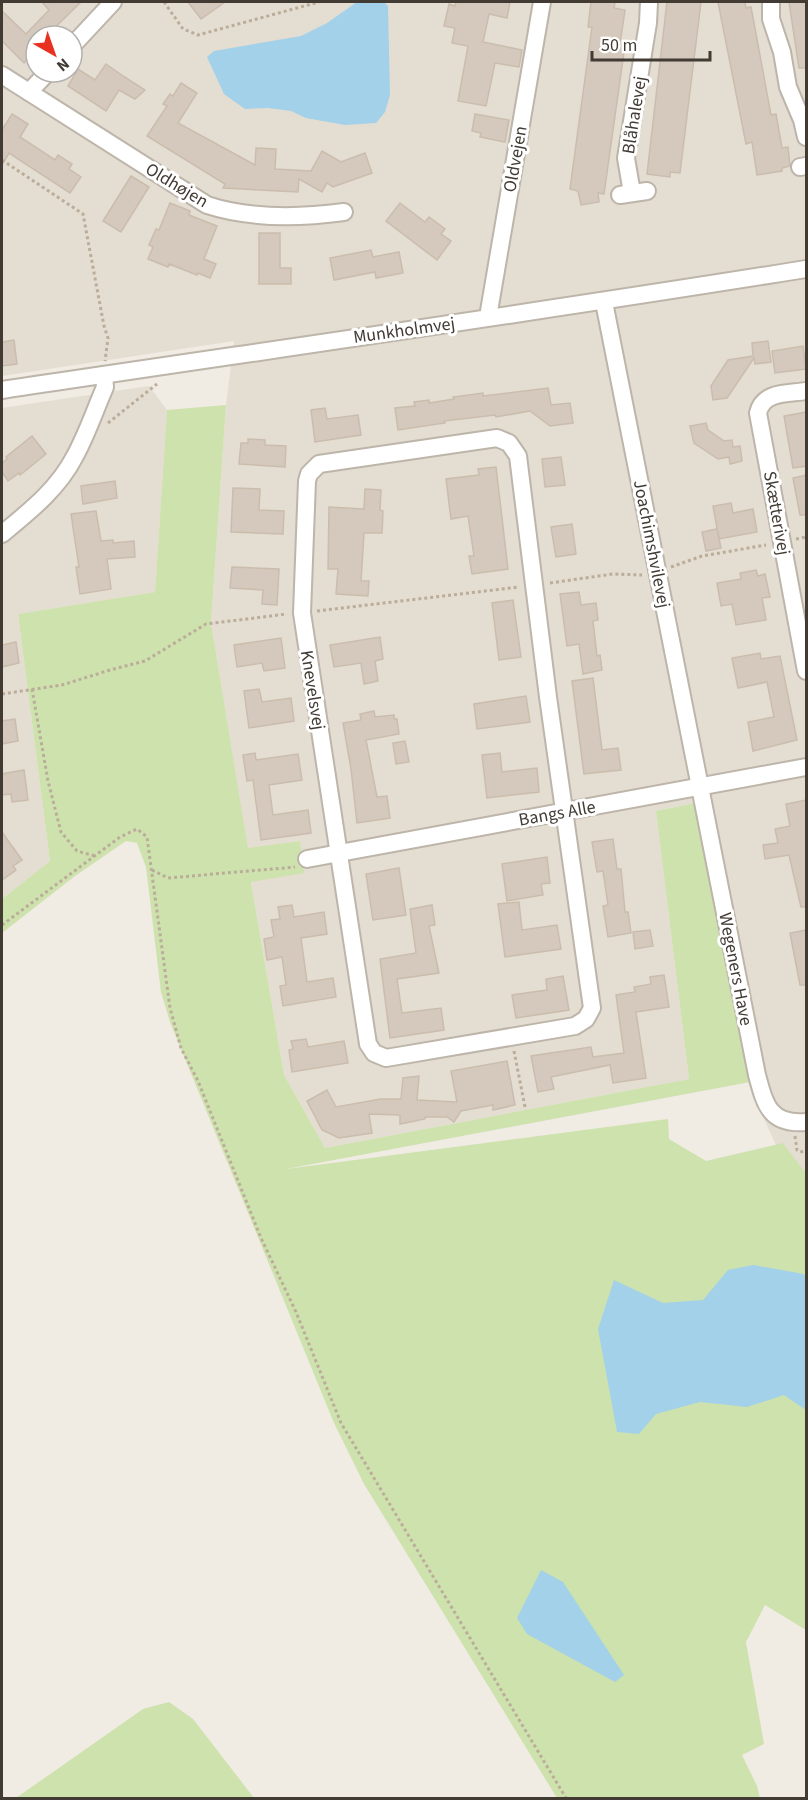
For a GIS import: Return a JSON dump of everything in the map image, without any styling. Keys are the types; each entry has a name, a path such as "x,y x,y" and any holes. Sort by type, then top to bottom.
{"street":[{"path":"84,33 113,2"},
{"name":"Oldvejen","path":"488,317 542,2"},
{"name":"Blåhalevej","path":"633,193 626,158 649,2"},
{"path":"771,2 771,19 782,52 788,87 807,137"},
{"name":"Oldhøjen","path":"2,75 207,205 229,211 271,215 315,216 344,212"},
{"path":"29,92 37,84"},
{"name":"Munkholmvej","path":"2,390 488,317 604,302 807,269"},
{"name":"Joachimshvilevej","path":"604,302 700,787"},
{"path":"2,534 31,511 55,486 75,457 105,387 104,375"},
{"name":"Skætterivej","path":"807,391 768,397 762,403 758,413 807,671"},
{"name":"Knevelsvej","path":"497,438 509,442 518,456 592,1008 586,1018 577,1025 394,1058 383,1057 372,1051 365,1030 302,612 307,481 313,468 320,464 497,438"},
{"name":"Bangs Alle","path":"307,859 807,767"},
{"name":"Wegeners Have","path":"700,787 761,1090 766,1105 776,1116 787,1122 801,1122"}],"path":[{"path":"164,2 183,29 198,35 320,2"},
{"path":"2,160 83,214 108,338 104,375"},
{"path":"89,424 106,425 157,384 155,367"},
{"path":"2,694 62,685 145,661 206,624 614,574 640,576 702,556 807,537"},
{"path":"32,689 48,781 61,832 76,851 84,851 95,856"},
{"path":"2,925 120,837 137,829 147,837 170,1008 181,1048 198,1081 261,1238 296,1312 341,1423 566,1798"},
{"path":"152,870 168,878 293,868 306,865 307,859"},
{"path":"511,1037 525,1107"},
{"path":"801,1122 795,1143 797,1150 807,1151"}],"shaded area":[{"path":"2,2 806,2 806,1210 753,1095 695,803 656,811 689,1079 325,1148 284,1075 251,881 303,873 299,841 248,849 211,623 226,405 234,341 2,376"},
{"path":"149,386 167,410 155,592 18,614 50,861 2,899 2,408"}],"green space":[{"path":"226,405 211,623 248,848 300,841 304,873 251,882 284,1075 325,1148 689,1079 656,811 695,803 750,1082 286,1169 668,1119 669,1139 706,1161 783,1143 804,1171 806,1170 806,1630 765,1605 746,1642 764,1744 742,1755 757,1786 760,1798 557,1798 364,1484 334,1423 170,1022 161,992 146,867 137,843 126,841 75,876 2,933 2,899 50,861 18,614 155,592 167,410"},
{"path":"169,1702 193,1719 254,1798 16,1798 143,1709"}],"water":[{"path":"357,2 384,2 388,6 390,95 385,112 376,123 345,125 306,118 291,111 268,108 245,109 224,94 207,57 214,51 301,36 327,23"},
{"path":"753,1265 804,1274 806,1279 806,1410 784,1395 747,1407 700,1402 656,1414 639,1434 617,1432 598,1329 614,1280 663,1303 703,1300 728,1270"},
{"path":"541,1570 563,1582 624,1675 615,1682 527,1634 517,1618"}],"building":[{"path":"42,2 81,2 58,24 36,24 49,10"},
{"path":"188,2 225,2 201,19"},
{"path":"456,2 510,2 507,18 489,14 483,42 522,50 519,67 495,63 486,106 458,101 468,46 452,43 455,28 444,26 449,4 455,6"},
{"path":"591,2 615,2 614,8 625,10 620,44 625,45 604,194 598,193 599,202 581,205 578,191 570,189 592,27 588,27"},
{"path":"667,2 701,2 680,173 670,172 670,177 647,174"},
{"path":"718,2 745,2 746,8 751,7 771,115 776,114 782,148 788,147 790,166 782,168 782,171 757,175 752,142 746,144"},
{"path":"789,2 807,2 807,68 799,68"},
{"path":"2,11 24,32 24,63 2,41"},
{"path":"106,64 145,90 135,99 119,90 106,111 68,86 69,84 84,84 84,73 95,80"},
{"path":"181,83 197,93 178,123 255,165 256,148 276,149 275,169 311,171 322,151 341,162 365,153 372,173 333,187 327,183 322,192 299,179 298,192 223,188 225,184 147,136 167,106 163,104 170,94 173,96"},
{"path":"12,114 28,124 20,137 55,160 58,155 72,164 69,169 81,177 70,193 9,153 2,165 2,130"},
{"path":"475,114 509,120 505,142 480,137 481,133 472,131"},
{"path":"131,176 149,187 121,232 103,221"},
{"path":"170,203 190,211 189,215 217,226 204,259 216,264 210,278 148,259 153,247 149,245 156,229 159,230"},
{"path":"400,203 425,222 429,217 445,229 441,234 451,241 437,260 386,221"},
{"path":"259,233 280,233 280,268 291,268 291,284 259,284"},
{"path":"371,250 373,257 399,252 403,273 376,278 375,272 334,280 330,258"},
{"path":"14,340 17,364 2,366 2,342"},
{"path":"768,341 771,362 755,364 754,358 727,398 713,400 711,386 728,360 753,356 752,343"},
{"path":"803,346 806,369 775,373 772,351"},
{"path":"548,388 551,405 570,403 573,423 550,426 530,411 496,417 495,415 444,421 445,423 398,430 395,408 415,406 414,402 429,400 429,403 483,393 483,396"},
{"path":"325,408 327,419 358,415 361,435 315,442 311,410"},
{"path":"807,412 807,466 793,468 784,416"},
{"path":"706,423 708,430 724,441 732,440 733,447 740,446 742,461 730,464 729,457 718,459 694,443 690,426"},
{"path":"32,436 46,454 20,475 19,473 8,481 2,472 2,463"},
{"path":"248,439 265,440 265,445 286,446 285,467 239,464 241,443 248,443"},
{"path":"561,457 565,485 545,487 542,459"},
{"path":"496,467 508,569 472,574 469,556 474,556 468,516 451,519 446,479 479,475 478,469"},
{"path":"807,475 807,515 800,515 793,478"},
{"path":"115,481 117,498 83,504 81,486"},
{"path":"233,488 260,489 259,510 284,511 283,534 231,532"},
{"path":"365,489 381,490 380,510 383,511 382,533 364,533 361,581 369,581 368,596 336,594 338,569 328,569 329,507 364,509"},
{"path":"731,503 733,513 753,509 757,532 719,539 713,506"},
{"path":"96,511 101,541 113,540 113,543 134,541 135,557 107,559 111,589 80,594 76,567 79,567 71,514"},
{"path":"572,524 576,554 556,557 551,527"},
{"path":"717,529 721,548 706,551 702,532"},
{"path":"232,567 279,569 277,605 262,604 263,590 230,588"},
{"path":"756,570 758,576 765,574 770,597 762,598 766,620 736,625 732,604 721,606 717,583 741,579 740,573"},
{"path":"579,592 581,605 596,603 598,620 593,621 597,656 600,655 602,670 583,674 579,644 567,646 560,594"},
{"path":"513,600 521,657 499,660 492,603"},
{"path":"380,637 383,659 375,661 378,681 364,684 361,663 334,667 330,645"},
{"path":"281,638 285,668 264,671 262,663 237,667 234,645"},
{"path":"16,642 19,663 2,667 2,645"},
{"path":"760,653 761,659 780,656 797,740 753,751 748,722 774,717 767,682 738,688 732,658"},
{"path":"593,678 602,750 618,748 621,770 584,774 572,681"},
{"path":"259,689 262,702 291,698 294,721 249,728 244,691"},
{"path":"526,696 530,722 477,729 474,704"},
{"path":"374,711 375,717 394,715 394,719 397,719 399,734 366,740 377,797 387,796 390,818 357,823 343,723 361,720 360,714"},
{"path":"15,719 18,741 2,744 2,721"},
{"path":"405,741 409,762 396,764 393,743"},
{"path":"255,753 256,760 298,754 302,780 269,785 273,815 308,810 311,833 261,840 253,780 247,781 243,755"},
{"path":"500,753 502,772 537,768 539,792 487,798 482,755"},
{"path":"24,770 28,800 12,802 11,794 2,795 2,774"},
{"path":"807,800 807,907 801,907 789,855 765,859 763,845 778,843 775,829 790,826 786,804"},
{"path":"2,832 22,860 13,866 16,870 2,880"},
{"path":"613,839 617,869 621,869 625,912 628,912 631,933 608,937 603,906 608,905 603,871 597,872 592,842"},
{"path":"547,857 550,883 541,884 543,895 507,901 502,864"},
{"path":"399,868 406,915 373,920 366,874"},
{"path":"519,902 522,930 557,925 561,949 505,957 498,904"},
{"path":"292,905 294,917 324,912 327,934 301,938 307,982 333,978 336,997 283,1006 280,986 286,985 282,957 267,960 264,939 274,937 271,920 280,919 278,907"},
{"path":"432,905 435,925 429,926 439,973 397,979 402,1013 441,1008 444,1030 390,1038 380,959 416,953 410,909"},
{"path":"650,930 653,946 635,949 633,932"},
{"path":"807,930 807,985 800,985 790,933"},
{"path":"664,975 669,1007 636,1012 646,1078 613,1083 610,1065 551,1077 554,1089 538,1092 531,1056 591,1047 593,1057 624,1053 616,995 635,992 634,987 651,984 650,977"},
{"path":"563,976 569,1010 516,1018 512,995 547,990 546,979"},
{"path":"306,1039 308,1047 344,1041 348,1063 292,1072 289,1050 293,1049 291,1041"},
{"path":"507,1061 515,1105 493,1110 493,1105 461,1111 454,1122 447,1117 425,1117 425,1119 400,1124 400,1115 369,1114 372,1133 339,1138 322,1130 307,1101 327,1090 336,1107 381,1099 401,1099 403,1078 419,1076 417,1100 457,1102 451,1071"}]}
